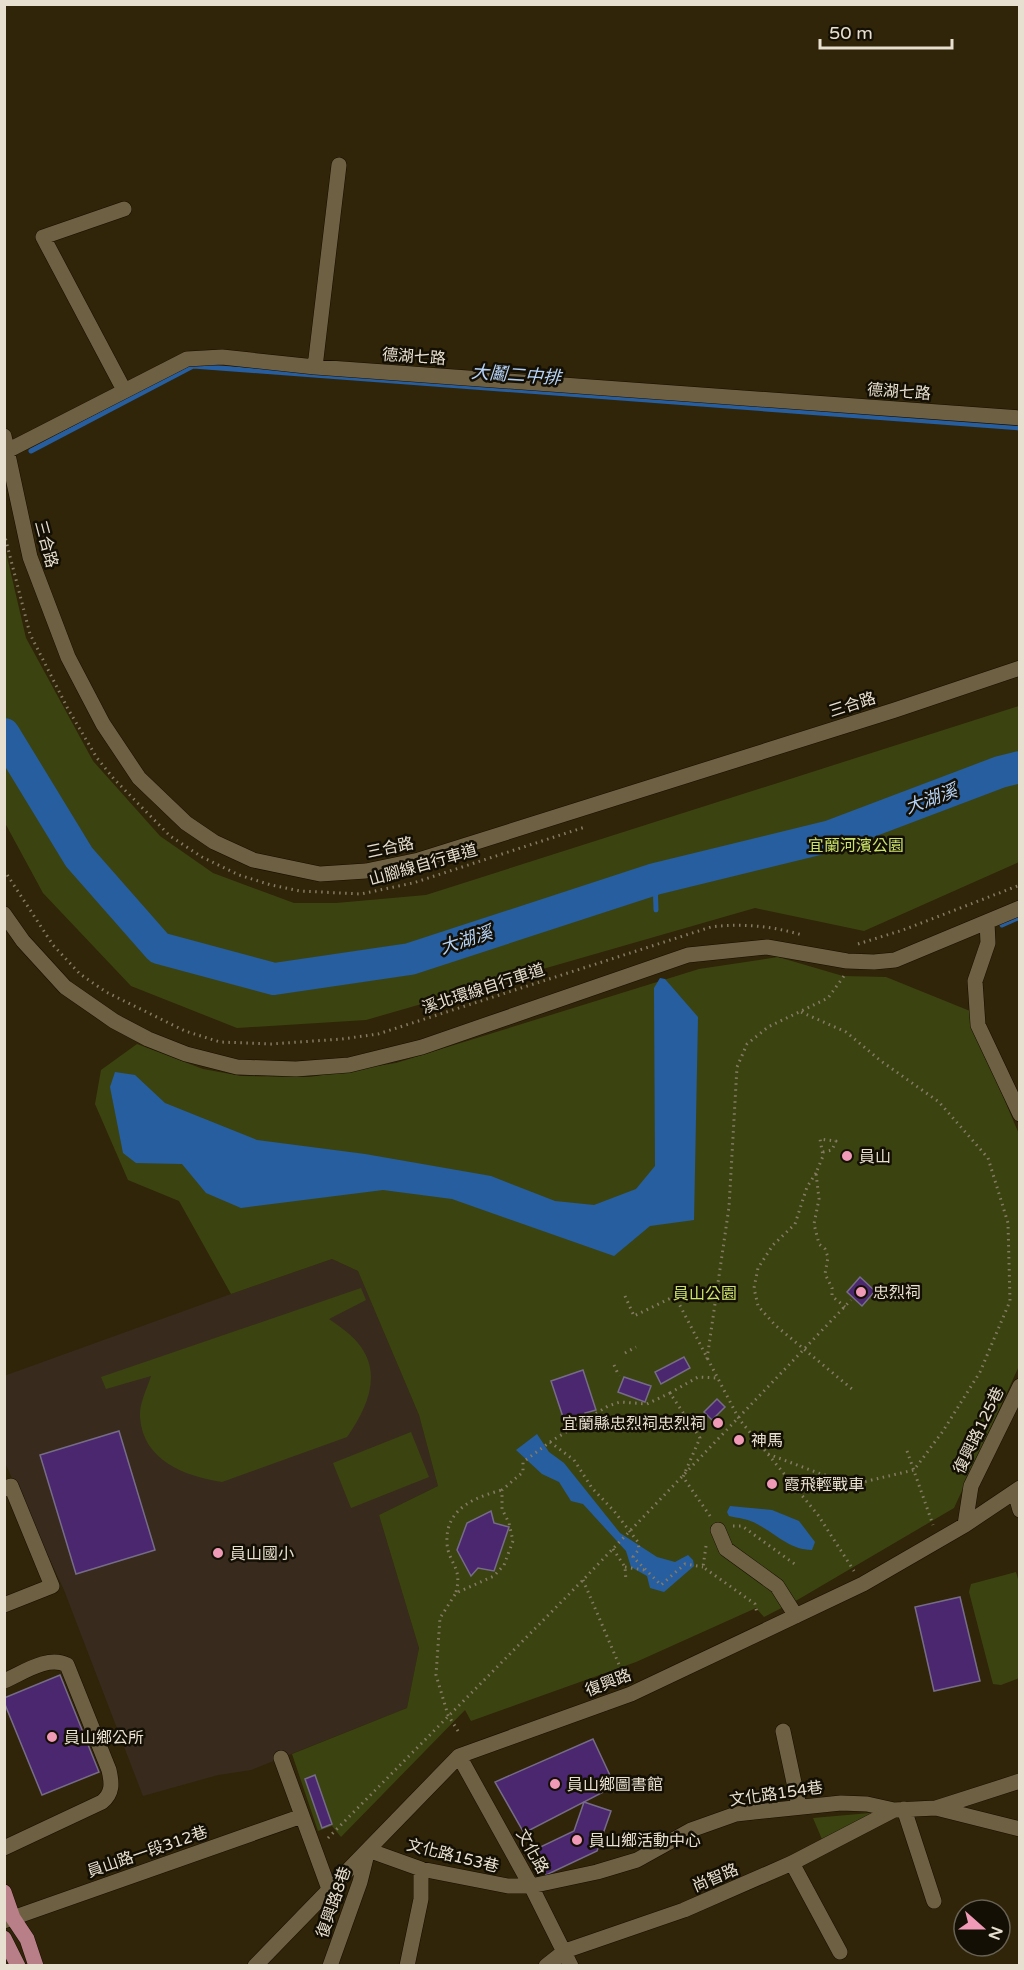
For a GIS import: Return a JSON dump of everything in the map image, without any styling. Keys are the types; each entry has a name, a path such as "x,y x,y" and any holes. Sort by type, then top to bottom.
{"main road":[{"path":"4,1892 9,1919 27,1939 36,1965"},
{"path":"4,1938 18,1965"}],"street":[{"path":"315,367 339,165"},
{"path":"124,209 43,237 124,390"},
{"name":"德湖七路","path":"6,443 187,359 222,357 315,367 1020,418"},
{"name":"三合路","path":"6,443 30,557 68,657 103,724 139,778 186,823 214,842 253,860 320,874 366,871 418,861 1020,668"},
{"path":"4,914 22,941 65,987 114,1021 148,1040 186,1054 237,1067 296,1069 349,1065 422,1047 688,955 767,946 847,961 895,960 1020,908"},
{"path":"987,922 988,943 975,981 978,1025 1020,1114"},
{"name":"復興路125巷","path":"965,1525 971,1486 1020,1386"},
{"path":"4,1489 11,1486 52,1586 4,1605"},
{"path":"1017,1490 1020,1510"},
{"name":"復興路","path":"255,1965 459,1756 631,1694 796,1617 863,1584 965,1525 1017,1490"},
{"path":"718,1530 726,1550 777,1587 796,1617"},
{"path":"4,1681 48,1662 62,1662 67,1665 109,1770 112,1785 108,1797 102,1802 4,1848"},
{"path":"783,1731 799,1806"},
{"name":"文化路","path":"459,1756 568,1958"},
{"path":"281,1758 329,1889"},
{"path":"934,1900 899,1810 936,1808 1020,1781"},
{"name":"文化路154巷","path":"531,1886 597,1872 637,1860 691,1830 736,1814 841,1803 867,1804 899,1810"},
{"path":"936,1808 1020,1829"},
{"name":"尚智路","path":"546,1965 684,1911 792,1863 899,1810"},
{"name":"員山路一段312巷","path":"9,1919 302,1816"},
{"name":"文化路153巷","path":"369,1850 421,1869 508,1886 531,1886"},
{"name":"復興路8巷","path":"330,1965 369,1850"},
{"path":"792,1863 840,1952"},
{"path":"408,1965 421,1899 421,1869"}],"path":[{"name":"山腳線自行車道","path":"4,533 30,634 68,709 97,758 114,779 170,836 202,857 239,875 271,885 300,891 361,894 422,880 587,826"},
{"name":"溪北環線自行車道","path":"4,870 52,945 80,974 106,992 145,1012 185,1031 220,1042 271,1044 342,1040 378,1034 711,927 738,924 805,936"},
{"path":"848,946 895,934 1020,885"},
{"path":"707,1359 729,1207 737,1067 747,1044 768,1027 828,998 844,976 851,972"},
{"path":"768,1454 821,1474 859,1483 914,1470 943,1431 980,1372 1010,1301 1008,1223 988,1158 939,1102 881,1061 846,1032 801,1012"},
{"path":"823,1152 832,1150 836,1141 820,1139 823,1152 822,1161 807,1187 795,1224 773,1245 758,1268 754,1288 758,1306 776,1325 852,1389"},
{"path":"816,1173 819,1199 814,1224 819,1244 825,1249 828,1257 825,1274 832,1288 832,1296 845,1307"},
{"path":"625,1296 634,1316 675,1296 739,1419 818,1515 863,1584"},
{"path":"320,1866 333,1853 328,1838 615,1548 851,1300"},
{"path":"625,1353 636,1347"},
{"path":"614,1365 619,1376"},
{"path":"458,1731 448,1715 436,1675 440,1618 456,1593 460,1580 447,1543 450,1524 456,1512 476,1497 502,1490 523,1472 523,1462 550,1442 608,1406 620,1402 647,1404 698,1377 717,1378"},
{"path":"670,1393 700,1438 682,1477"},
{"path":"550,1442 574,1460 592,1488 614,1510 638,1542 639,1549 633,1557 661,1585 685,1563 703,1567"},
{"path":"907,1451 933,1525"},
{"path":"682,1477 718,1530"},
{"path":"456,1593 494,1576 504,1565 513,1541 509,1523 502,1509 502,1490"},
{"path":"615,1548 625,1567 626,1581"},
{"path":"625,1567 646,1570"},
{"path":"583,1580 631,1694"}],"shaded area":[{"name":"員山國小","path":"332,1259 358,1271 419,1415 438,1486 379,1515 419,1648 407,1708 251,1770 218,1775 143,1796 64,1590 5,1463 4,1376"}],"green space":[{"name":"宜蘭河濱公園","path":"5,548 26,638 93,761 160,836 213,873 294,903 336,903 426,895 1019,706 1019,862 864,931 755,908 366,1020 237,1028 131,986 43,893 5,823"},
{"name":"員山公園","path":"778,957 843,976 886,977 970,1011 1019,1134 1019,1366 954,1508 799,1599 764,1617 756,1608 636,1662 471,1721 465,1710 341,1837 332,1826 318,1831 292,1754 407,1708 419,1648 379,1515 438,1486 419,1415 358,1271 332,1259 231,1294 179,1201 128,1180 95,1104 101,1070 137,1044 203,1069 241,1076 310,1077 396,1063 699,969"},
{"path":"361,1288 366,1300 329,1319 358,1343 367,1358 370,1370 369,1393 360,1416 347,1437 222,1482 194,1476 168,1464 149,1445 143,1432 140,1412 151,1376 106,1389 101,1377"},
{"path":"411,1432 429,1477 351,1508 333,1463"},
{"path":"1016,1572 1020,1586 1019,1678 1001,1685 993,1684 969,1592 971,1584"},
{"path":"870,1813 870,1817 824,1844 813,1818"}],"water":[{"path":"660,978 665,979 698,1017 694,1220 650,1226 614,1256 452,1199 383,1190 241,1208 206,1193 182,1164 136,1163 123,1153 110,1087 115,1072 135,1075 165,1103 257,1140 365,1154 491,1176 555,1201 594,1205 636,1189 655,1166 654,988"},
{"path":"537,1434 549,1452 564,1463 620,1533 657,1557 675,1562 688,1555 693,1560 694,1566 664,1592 650,1588 647,1576 631,1567 626,1551 583,1504 571,1501 559,1482 542,1474 516,1450"},
{"path":"730,1506 772,1510 799,1521 815,1542 812,1550 790,1544 751,1521 729,1516 727,1512"}],"building":[{"name":"忠烈祠","path":"860,1277 875,1291 862,1306 847,1292"},
{"path":"684,1357 690,1368 661,1384 655,1372"},
{"path":"583,1370 596,1410 585,1413 586,1417 573,1422 572,1418 564,1420 551,1381"},
{"path":"624,1377 651,1386 645,1402 618,1392"},
{"path":"717,1399 725,1407 712,1420 704,1412"},
{"path":"119,1431 155,1550 76,1574 40,1455"},
{"path":"491,1511 494,1523 509,1527 494,1571 478,1568 471,1576 457,1550 467,1523"},
{"path":"960,1597 980,1681 934,1691 915,1607"},
{"name":"員山鄉公所","path":"60,1675 99,1772 42,1795 4,1698"},
{"name":"員山鄉圖書館","path":"593,1739 615,1786 524,1833 495,1782"},
{"path":"315,1775 332,1824 322,1828 305,1779"},
{"name":"員山鄉活動中心","path":"584,1802 611,1811 597,1851 546,1875 534,1850 574,1831"}],"waterway":[{"name":"大鬮二中排","path":"31,451 193,366 1020,428"},
{"name":"大湖溪","path":"4,734 79,857 159,948 274,979 410,959 655,879 831,836 1000,772 1020,767"},
{"path":"655,879 656,910"},
{"path":"1002,925 1020,917"}],"place":[{"name":"員山","path":"847,1156"},
{"name":"忠烈祠","path":"861,1292"},
{"name":"宜蘭縣忠烈祠忠烈祠","path":"718,1423"},
{"name":"神馬","path":"739,1440"},
{"name":"霞飛輕戰車","path":"772,1484"},
{"name":"員山國小","path":"218,1553"},
{"name":"員山鄉公所","path":"52,1737"},
{"name":"員山鄉圖書館","path":"555,1784"},
{"name":"員山鄉活動中心","path":"577,1840"}]}
